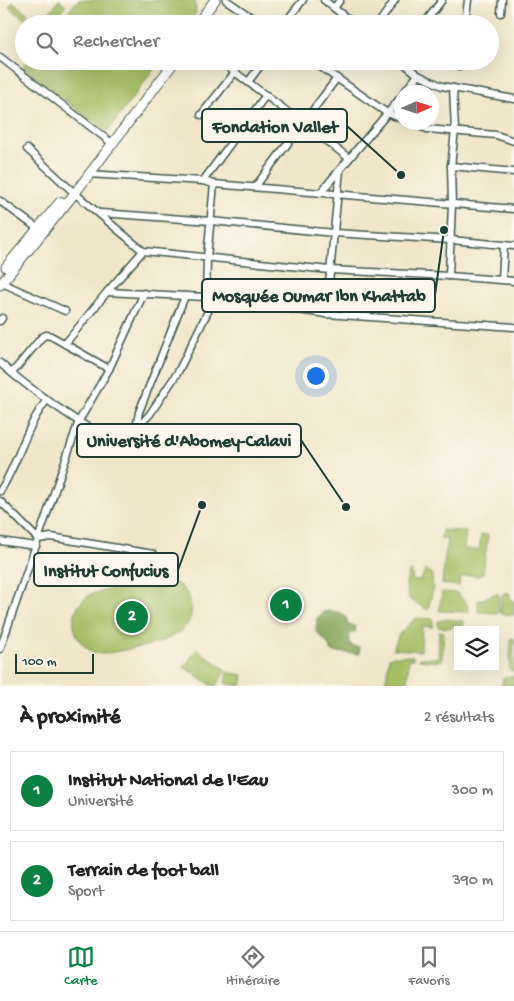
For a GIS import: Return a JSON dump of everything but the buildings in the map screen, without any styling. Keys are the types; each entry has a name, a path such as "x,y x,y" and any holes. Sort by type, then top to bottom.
{"main road":[{"path":"204,15 215,0"},
{"path":"211,15 222,0"},
{"path":"1,281 37,228 88,174 162,70"},
{"path":"1,281 168,70"}],"street":[{"path":"226,0 248,15"},
{"path":"291,15 303,0"},
{"path":"324,0 342,15"},
{"path":"334,8 340,0"},
{"path":"384,15 395,0"},
{"path":"431,15 442,0"},
{"path":"466,15 468,0"},
{"path":"501,13 502,0"},
{"path":"0,57 15,69"},
{"path":"17,70 110,142"},
{"path":"232,70 349,158"},
{"path":"248,82 257,70"},
{"path":"325,70 394,116"},
{"path":"412,70 442,86 514,99"},
{"path":"200,115 235,72"},
{"path":"410,85 418,75"},
{"path":"255,187 336,78"},
{"path":"449,276 452,204 451,166 455,130 453,88"},
{"path":"203,181 266,95"},
{"path":"321,192 394,105"},
{"path":"439,129 496,135 514,141"},
{"path":"27,150 143,251 330,270 514,281"},
{"path":"451,166 514,172"},
{"path":"326,314 340,170"},
{"path":"88,174 203,181 214,184 514,208"},
{"path":"206,297 207,258 214,184"},
{"path":"0,201 37,228"},
{"path":"101,214 211,221 334,233 514,246"},
{"path":"502,279 504,245"},
{"path":"65,344 106,292 143,251"},
{"path":"1,281 65,311"},
{"path":"106,292 206,297 326,314 514,327"},
{"path":"0,649 79,421 109,369 144,293"},
{"path":"136,429 139,412 185,296"},
{"path":"0,363 46,400 79,421 120,442 128,440 150,414 178,372 214,299"},
{"path":"12,373 42,336 46,335 109,369"},
{"path":"0,491 12,470 32,422 46,400"},
{"path":"0,501 37,542"},
{"path":"0,541 37,542 51,537 153,554"}],"green space":[{"path":"59,0 66,5 58,15 47,15"},
{"path":"78,0 195,0 196,13 195,15 66,15"},
{"path":"13,2 28,14 19,15 9,7"},
{"path":"27,70 153,70 109,130 104,131"},
{"path":"442,530 466,531 464,549 479,550 481,535 488,535 483,573 480,576 469,575 460,578 459,586 442,584 447,539 441,539"},
{"path":"411,570 413,581 421,580 425,570 432,573 433,589 428,610 409,599 406,584"},
{"path":"158,578 177,584 187,593 189,598 191,613 187,625 177,634 164,641 105,654 89,650 83,644 75,630 74,621 79,605 85,599 91,594"},
{"path":"442,592 457,593 467,604 469,612 439,611"},
{"path":"506,592 514,601 514,615 501,614 502,595"},
{"path":"494,594 499,594 500,612 478,612 478,601"},
{"path":"330,611 344,615 348,625 355,626 356,631 350,634 349,642 352,646 359,647 360,654 332,652 316,631 317,618 323,612"},
{"path":"416,618 433,619 433,627 422,626 421,651 393,649 399,634"},
{"path":"448,619 464,622 464,626 452,625 452,628 438,627 438,621"},
{"path":"439,631 444,632 442,661 419,660 420,658 438,658"},
{"path":"511,638 514,638 514,672 509,669"},
{"path":"197,649 226,670 216,686 213,686 184,667"},
{"path":"393,656 413,656 413,659 409,659 407,686 385,686 389,658"},
{"path":"227,672 243,675 241,686 225,683"},
{"path":"514,676 514,685 502,685 503,678"}],"place":[{"name":"Fondation Vallet","path":"401,175"},
{"name":"Mosquée Oumar Ibn Khattab","path":"444,230"},
{"name":"Institut Confucius","path":"202,505"},
{"name":"Université d'Abomey-Calavi","path":"346,507"},
{"name":"Institut National de l'Eau","path":"286,605"},
{"name":"Terrain de foot ball","path":"132,617"}]}
